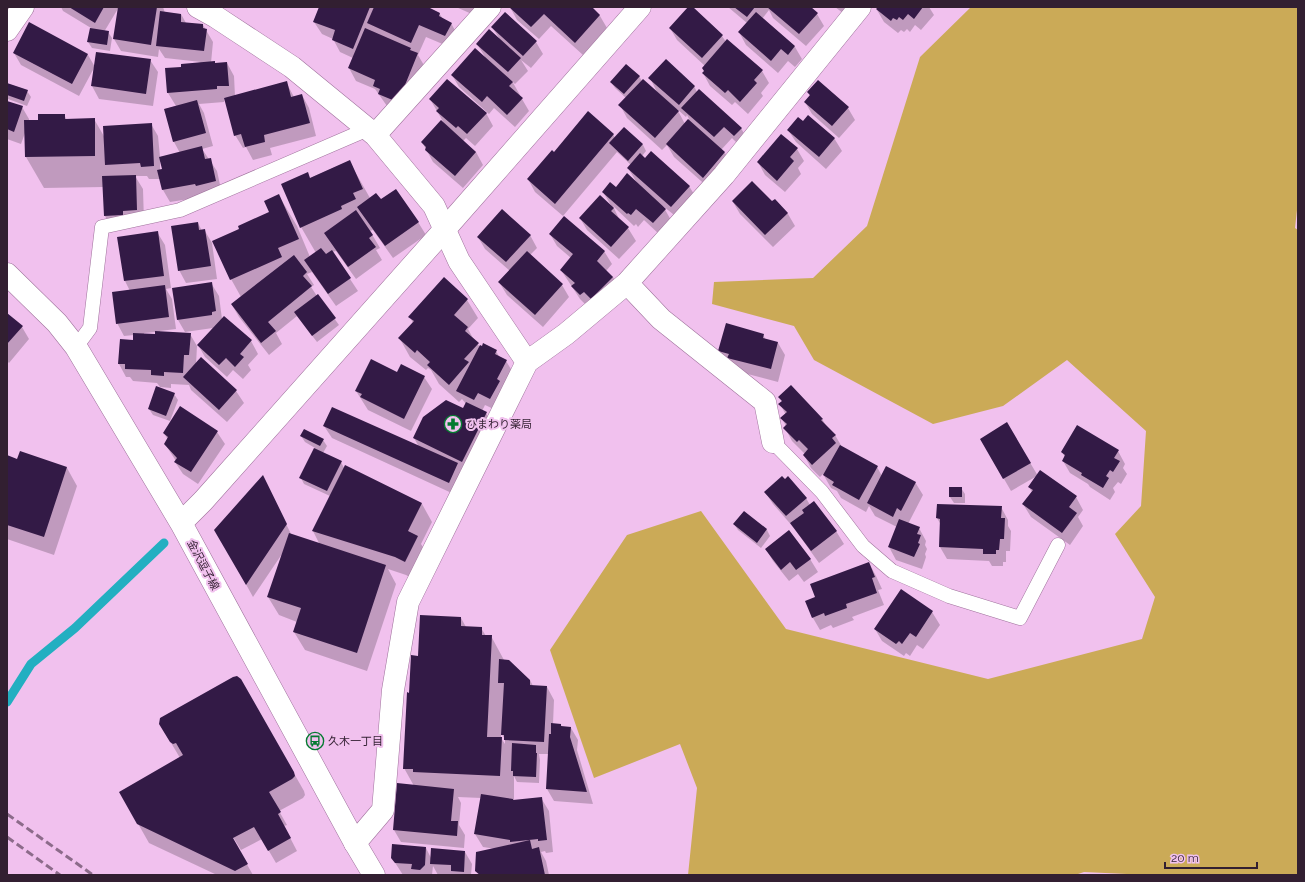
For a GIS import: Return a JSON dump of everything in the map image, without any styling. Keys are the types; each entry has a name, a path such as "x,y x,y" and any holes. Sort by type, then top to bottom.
{"street":[{"path":"7,30 23,7"},
{"path":"198,7 216,17 292,67 371,132 434,206 458,261 527,362"},
{"path":"371,132 490,7"},
{"path":"181,523 203,501 445,229 640,7"},
{"path":"355,843 383,810 393,690 408,602 527,362 566,334 627,283 724,175 860,7"},
{"name":"金沢逗子線","path":"7,274 57,323 76,347 181,523 355,843 374,875"},
{"path":"627,283 661,319 765,402 773,442"}],"lane":[{"path":"76,347 90,328 102,227 180,210 371,132"},
{"path":"773,442 822,492 863,546 892,571 950,596 1020,618 1058,545"}],"shaded area":[{"path":"971,7 1298,7 1298,201 1295,228 1298,230 1298,875 1148,875 1084,872 1075,875 688,875 697,788 680,744 594,778 550,650 627,535 701,511 786,629 988,679 1142,639 1155,597 1115,534 1141,506 1146,431 1067,360 1003,406 933,424 814,360 794,326 712,304 714,282 813,278 867,226 920,57"}],"building":[{"path":"69,7 104,7 95,23"},
{"path":"118,7 157,7 151,45 113,39"},
{"path":"319,7 370,7 353,49 332,40 335,30 313,22"},
{"path":"374,7 428,7 440,13 439,16 452,23 445,36 419,25 411,43 367,23"},
{"path":"509,7 592,7 600,15 575,43 544,14 531,27"},
{"path":"688,7 693,7 723,35 702,58 669,28"},
{"path":"734,7 755,7 747,17"},
{"path":"767,7 811,7 818,13 799,34"},
{"path":"878,7 923,7 914,19 908,14 903,20 899,17 897,20 893,18 891,21 876,9"},
{"path":"160,11 181,14 181,22 203,24 203,28 207,29 204,51 156,46"},
{"path":"505,12 537,41 523,56 491,27"},
{"path":"756,12 795,46 788,55 781,49 771,61 738,32"},
{"path":"29,22 88,54 72,84 13,53"},
{"path":"90,28 109,31 107,45 87,42"},
{"path":"365,28 411,48 410,50 418,53 401,95 395,101 378,94 380,89 373,86 375,80 348,68"},
{"path":"489,29 521,58 508,72 476,44"},
{"path":"727,39 763,70 754,80 757,83 740,102 728,90 725,93 702,73 704,71 702,68"},
{"path":"475,48 513,82 509,86 523,98 507,115 487,96 482,102 451,75"},
{"path":"96,52 151,59 146,94 91,86"},
{"path":"666,59 695,86 679,105 648,78"},
{"path":"215,61 215,63 227,62 229,86 217,86 217,89 167,93 165,68 181,67 181,64"},
{"path":"626,64 640,76 624,94 610,82"},
{"path":"447,79 487,113 467,134 458,126 456,128 436,111 439,108 429,99"},
{"path":"643,79 679,111 655,138 618,105"},
{"path":"818,80 849,107 832,126 804,102 810,95 807,92"},
{"path":"287,81 291,97 302,94 310,123 264,135 265,142 245,147 241,134 234,136 224,98"},
{"path":"7,83 28,90 24,101 7,95"},
{"path":"699,89 742,128 734,136 724,127 714,137 681,108"},
{"path":"197,100 206,133 173,142 164,109"},
{"path":"7,101 23,106 14,132 7,129"},
{"path":"588,111 614,134 555,204 527,179 552,150 554,152"},
{"path":"38,114 65,114 65,119 95,118 95,156 25,157 24,120 38,120"},
{"path":"808,115 835,138 819,157 787,130 798,117 803,121"},
{"path":"688,119 725,152 703,178 666,144"},
{"path":"441,120 476,152 455,176 425,150 426,147 421,142"},
{"path":"152,123 154,166 141,167 140,163 105,165 103,126"},
{"path":"624,127 643,144 628,161 609,143"},
{"path":"781,134 798,148 790,157 794,161 777,181 757,162"},
{"path":"202,146 205,159 211,158 216,181 196,186 195,184 162,190 157,170 162,169 159,157"},
{"path":"651,151 690,186 671,207 627,168 640,153 645,158"},
{"path":"350,160 363,189 353,193 356,199 341,206 342,209 300,228 281,184 308,172 310,178"},
{"path":"627,173 666,209 653,223 636,209 631,215 628,213 627,214 602,192 610,182 616,187"},
{"path":"136,175 137,210 123,211 123,215 104,216 102,176"},
{"path":"752,181 772,201 775,199 788,213 765,235 732,201"},
{"path":"396,189 419,222 385,246 357,207 376,193 381,199"},
{"path":"279,194 299,239 278,248 282,257 230,280 212,241 239,229 238,226 269,212 264,201"},
{"path":"600,195 614,208 611,211 629,227 611,247 579,218"},
{"path":"502,209 531,235 506,262 477,237"},
{"path":"356,210 373,235 369,238 376,247 348,267 324,233"},
{"path":"564,216 605,251 597,261 613,277 591,299 584,292 580,295 571,286 575,283 560,270 573,254 549,234"},
{"path":"198,222 199,230 205,229 211,266 178,271 171,226"},
{"path":"158,231 164,276 124,281 117,237"},
{"path":"321,248 326,254 332,250 351,278 328,294 304,260"},
{"path":"527,251 563,284 535,315 498,282"},
{"path":"294,255 307,272 303,276 312,286 268,322 276,331 261,343 231,304"},
{"path":"444,277 468,299 454,315 468,327 465,331 479,343 464,359 469,362 449,385 427,365 430,362 417,350 415,353 398,338 414,321 408,317"},
{"path":"212,282 216,311 212,312 212,315 177,320 172,288"},
{"path":"165,285 169,317 116,324 112,292"},
{"path":"318,294 336,318 312,336 294,312"},
{"path":"7,313 23,326 7,344"},
{"path":"224,316 252,340 240,354 244,357 235,367 226,358 219,365 197,345"},
{"path":"726,323 764,334 763,338 778,342 771,369 727,358 729,354 718,351"},
{"path":"155,331 191,333 189,355 184,355 183,373 164,372 164,376 151,375 151,370 125,369 125,364 118,364 120,339 133,340 133,333 155,334"},
{"path":"483,343 497,350 495,354 507,360 497,379 500,381 490,399 478,393 474,400 456,391 480,345 482,346"},
{"path":"201,357 237,390 219,410 183,377"},
{"path":"371,359 397,372 401,364 425,376 404,419 360,397 362,394 355,391"},
{"path":"791,385 836,435 832,438 836,443 812,465 803,455 808,449 799,440 797,442 783,428 787,424 780,418 787,412 778,404 782,401 778,397"},
{"path":"156,386 175,393 166,416 148,409"},
{"path":"446,400 463,408 466,402 487,412 462,462 413,438 423,417"},
{"path":"180,406 218,431 191,472 174,462 177,458 164,444 168,437 163,433"},
{"path":"332,407 458,463 449,483 323,426"},
{"path":"1007,422 1031,463 1003,479 980,439"},
{"path":"1077,425 1119,450 1114,458 1120,461 1113,472 1110,470 1106,476 1109,478 1103,488 1081,475 1082,473 1062,461 1065,455 1061,452"},
{"path":"304,429 324,439 320,446 300,436"},
{"path":"840,445 878,466 859,500 832,485 834,482 823,475"},
{"path":"314,448 342,461 327,491 299,478"},
{"path":"20,451 67,467 44,537 7,525 7,455 17,459"},
{"path":"345,465 422,503 408,531 418,536 405,562 395,557 312,531"},
{"path":"886,466 916,482 901,511 897,508 893,517 867,503"},
{"path":"1040,470 1077,496 1069,507 1077,513 1062,533 1022,504 1033,490 1028,487"},
{"path":"263,475 287,524 246,585 214,530"},
{"path":"782,476 785,479 788,476 807,498 786,516 764,492"},
{"path":"949,487 962,487 962,497 949,497"},
{"path":"814,501 837,531 811,551 790,523 804,513 802,510"},
{"path":"937,504 1002,506 1001,518 1005,518 1004,539 1000,539 999,550 996,550 996,554 983,554 983,549 939,547 940,519 936,518"},
{"path":"744,511 767,529 757,543 733,524"},
{"path":"899,519 920,527 917,534 921,535 918,543 920,544 914,557 888,547"},
{"path":"789,530 811,559 796,570 790,562 781,570 765,549"},
{"path":"289,533 386,565 357,653 293,632 301,608 267,597"},
{"path":"869,562 875,577 872,578 877,593 846,604 847,608 825,616 824,613 812,618 805,601 815,597 810,584"},
{"path":"901,589 933,611 916,637 910,633 902,644 899,641 896,644 874,629"},
{"path":"420,615 461,617 461,626 482,627 482,635 492,635 487,737 502,737 500,776 413,772 413,769 403,769 407,692 409,693 411,655 418,656"},
{"path":"499,659 509,660 530,680 530,685 547,686 544,742 504,740 504,735 501,735 504,683 498,683"},
{"path":"237,676 241,679 295,776 269,792 281,812 278,814 291,838 268,851 254,827 233,838 248,864 235,871 137,824 119,792 183,755 176,743 173,744 170,742 159,724 160,718"},
{"path":"551,723 571,727 570,737 587,792 546,789"},
{"path":"512,743 536,745 536,777 513,776 513,771 511,771"},
{"path":"397,783 454,789 451,821 458,821 457,836 393,830"},
{"path":"481,794 513,800 542,797 547,840 538,841 538,839 510,842 510,840 474,834"},
{"path":"530,840 532,849 539,847 545,875 480,875 475,871 476,852"},
{"path":"392,844 426,847 425,865 420,870 411,869 412,864 395,863 391,858"},
{"path":"431,848 465,851 464,872 451,871 451,865 430,864"}],"waterway":[{"path":"7,702 31,664 75,628 164,543"}],"railway":[{"path":"7,814 93,875"},
{"path":"7,837 60,875"}],"place":[{"name":"ひまわり薬局","path":"453,424"},
{"name":"久木一丁目","path":"315,741"}]}
